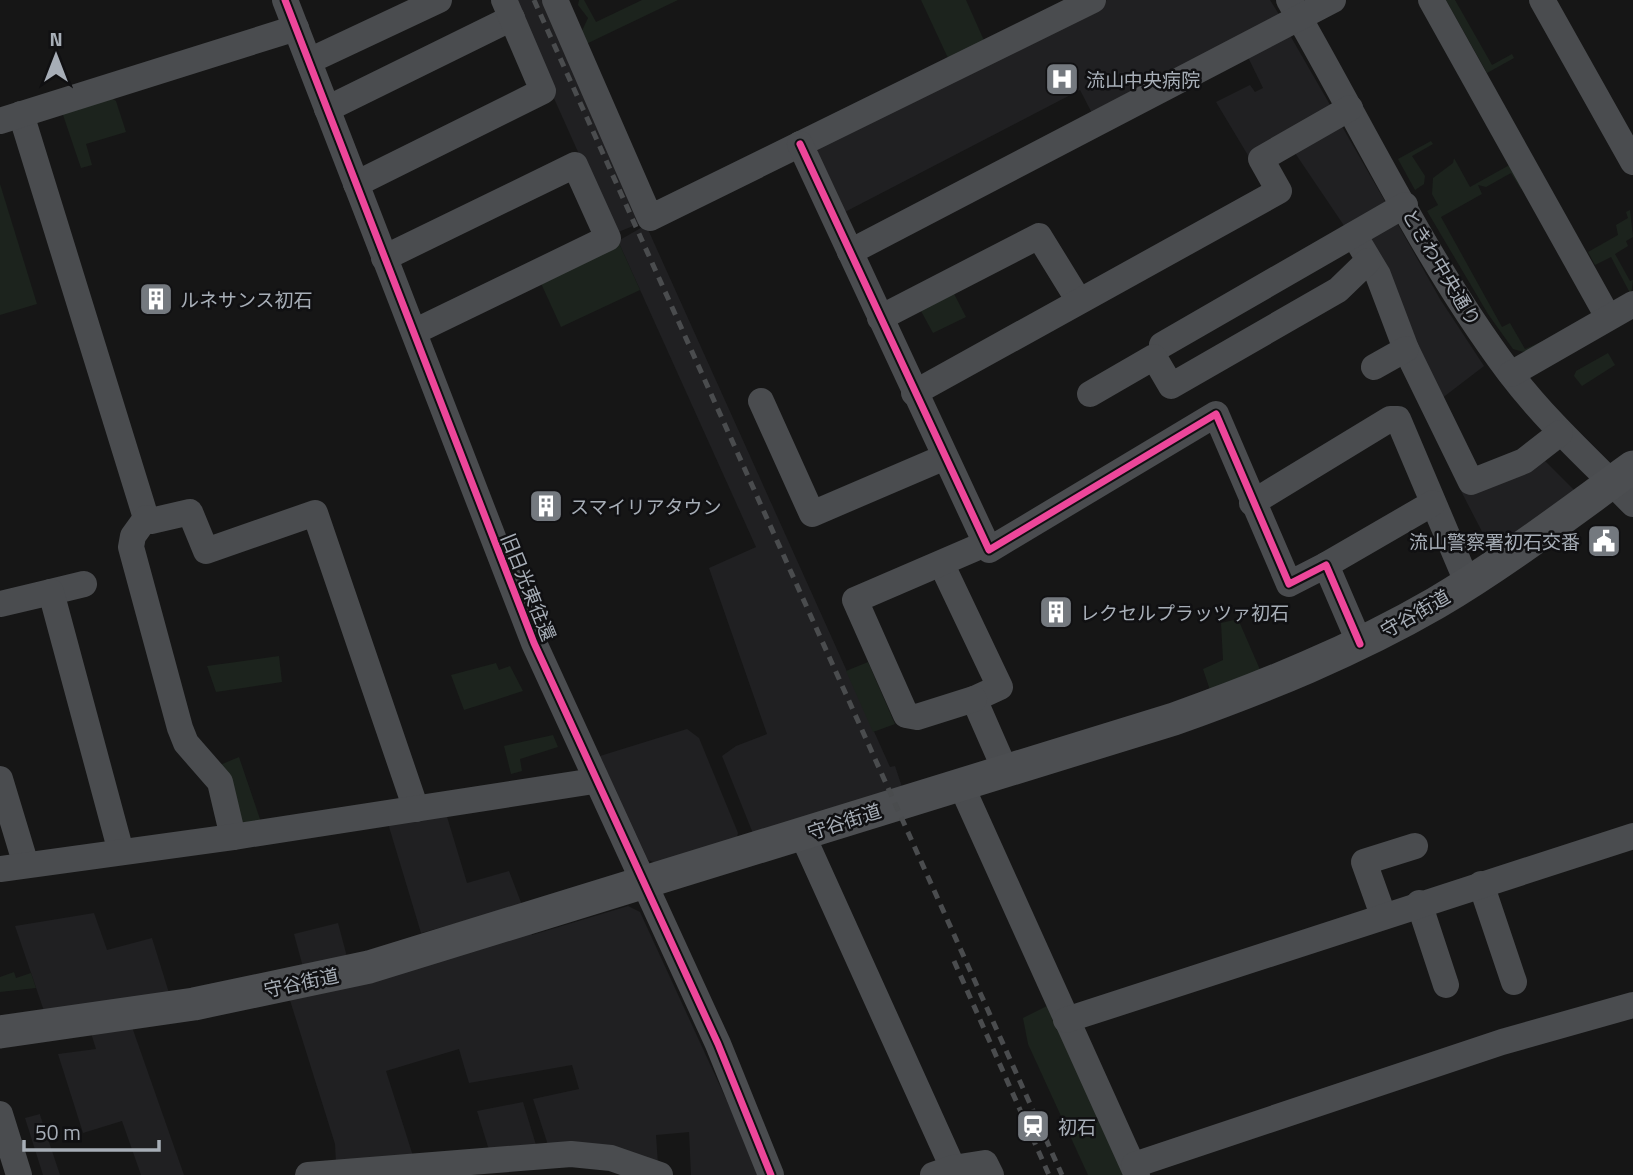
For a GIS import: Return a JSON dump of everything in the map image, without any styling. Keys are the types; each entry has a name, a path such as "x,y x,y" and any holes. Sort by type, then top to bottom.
{"main road":[{"name":"守谷街道","path":"0,1032 194,1004 369,967 1186,715 1280,680 1360,644 1626,485"}],"street":[{"name":"旧日光東往還","path":"285,0 534,643 594,781 721,1052 771,1175"},
{"path":"309,61 439,0"},
{"path":"555,0 650,218 1093,0"},
{"path":"850,252 1295,10 1333,0"},
{"path":"1431,0 1608,317"},
{"path":"1542,0 1633,162"},
{"path":"327,109 508,9 542,91 356,184"},
{"name":"ときわ中央通り","path":"1295,10 1467,312 1511,374 1560,433 1626,485"},
{"path":"146,519 10,118 296,28"},
{"path":"914,393 1279,191 1261,159 1350,108"},
{"path":"800,144 989,550 1216,414 1289,584 1433,503"},
{"path":"384,258 575,165 608,238 414,332"},
{"path":"1162,345 1405,205"},
{"path":"1354,235 1378,275 1406,349 1471,482 1524,461 1560,433"},
{"path":"880,318 1039,236 1079,302"},
{"path":"1090,394 1154,357 1171,386 1338,290 1368,261"},
{"path":"1511,374 1633,304"},
{"path":"1374,368 1406,349"},
{"path":"761,401 812,514 945,457"},
{"path":"1252,503 1390,419 1398,419 1467,582"},
{"path":"146,519 190,512 206,551 315,513 416,809"},
{"path":"146,519 132,536 131,547 180,728 187,743 220,782 233,837"},
{"path":"942,565 1000,687 974,699 917,717 906,715 855,600 942,565 985,544"},
{"path":"1326,565 1360,644"},
{"path":"0,604 84,584"},
{"path":"51,592 121,852"},
{"path":"974,699 1006,772"},
{"path":"0,779 13,867 233,837 594,781"},
{"path":"961,785 1136,1170 1502,1042 1633,1005"},
{"path":"802,834 943,1171 985,1164 991,1175"},
{"path":"1066,1020 1633,835"},
{"path":"1383,915 1364,862 1415,846"},
{"path":"1481,884 1514,982"},
{"path":"1419,903 1446,985"},
{"path":"0,1114 19,1175"},
{"path":"308,1175 573,1164 611,1158 660,1175"}],"shaded area":[{"path":"510,0 548,0 643,219 638,224 616,233 613,230"},
{"path":"579,0 584,0 596,22 642,0 678,0 582,46 580,35 588,18 578,5"},
{"path":"921,0 966,0 986,45 948,58"},
{"name":"流山中央病院","path":"1107,0 1270,0 1280,16 1095,119 1080,90 843,213 817,153 820,145"},
{"path":"1446,0 1455,0 1492,65 1512,54 1514,58 1487,73"},
{"path":"1283,34 1291,37 1333,110 1249,157 1216,102 1250,85 1255,92 1263,88 1246,53"},
{"path":"107,95 116,101 126,132 86,144 92,165 81,168 61,109"},
{"path":"1340,123 1386,203 1347,230 1293,150"},
{"path":"1431,141 1433,144 1412,156 1425,176 1424,184 1415,190 1398,159"},
{"path":"1454,158 1470,187 1513,163 1526,186 1521,189 1511,173 1486,187 1478,185 1482,194 1441,217 1502,327 1510,323 1525,349 1545,340 1527,353 1513,349 1488,314 1427,211 1438,205 1432,194 1433,178 1453,163"},
{"path":"0,184 37,304 0,315"},
{"path":"1630,210 1633,237 1626,241 1628,246 1615,254 1630,281 1633,280 1631,295 1611,257 1595,265 1588,252 1618,235 1616,225 1628,218 1626,212"},
{"path":"1396,221 1440,299 1484,366 1437,402 1367,235"},
{"path":"646,225 890,767 895,766 903,790 754,836 722,756 736,746 767,734 709,568 756,547 618,241"},
{"path":"618,241 640,290 561,327 539,279"},
{"path":"951,288 966,317 933,333 921,311"},
{"path":"1608,353 1615,365 1582,386 1574,376 1576,371"},
{"path":"1540,456 1575,491 1491,549 1461,491 1531,463"},
{"path":"1238,619 1261,672 1211,693 1203,669 1223,660 1221,623"},
{"path":"279,656 282,682 216,692 207,666"},
{"path":"868,662 895,724 873,732 846,671"},
{"path":"496,663 499,670 510,666 523,691 464,710 451,675"},
{"path":"687,729 699,738 738,833 736,841 659,864 648,860 600,756"},
{"path":"553,735 558,747 520,759 522,771 511,774 504,746"},
{"path":"239,757 261,822 244,825 215,767"},
{"path":"445,810 467,883 509,871 522,905 421,933 387,820"},
{"path":"628,906 640,912 761,1175 691,1175 689,1132 656,1135 658,1164 548,1145 533,1099 579,1089 572,1065 469,1083 459,1049 386,1071 413,1156 336,1164 335,1144 289,997 531,932 532,935"},
{"path":"94,913 107,950 152,938 169,993 44,1011 15,926"},
{"path":"338,923 347,957 303,967 294,934"},
{"path":"14,972 16,978 31,973 36,988 0,992 0,977"},
{"path":"1051,1004 1130,1175 1088,1175 1028,1044 1023,1018"},
{"path":"132,1027 184,1175 141,1175 122,1121 83,1133 58,1054 96,1049 91,1033"},
{"path":"523,1102 536,1145 489,1150 477,1111"},
{"path":"40,1114 60,1175 43,1175 25,1118"}],"railway":[{"path":"534,0 1062,1175"},
{"path":"954,961 1049,1175"}],"cycle path":[{"path":"285,0 534,643 718,1044 771,1175"},
{"path":"800,144 989,550 1216,414 1289,584 1326,565 1360,644"}],"place":[{"name":"流山中央病院","path":"1062,79"},
{"name":"ルネサンス初石","path":"156,299"},
{"name":"スマイリアタウン","path":"546,506"},
{"name":"流山警察署初石交番","path":"1604,541"},
{"name":"レクセルプラッツァ初石","path":"1056,612"},
{"name":"初石","path":"1033,1126"}]}
